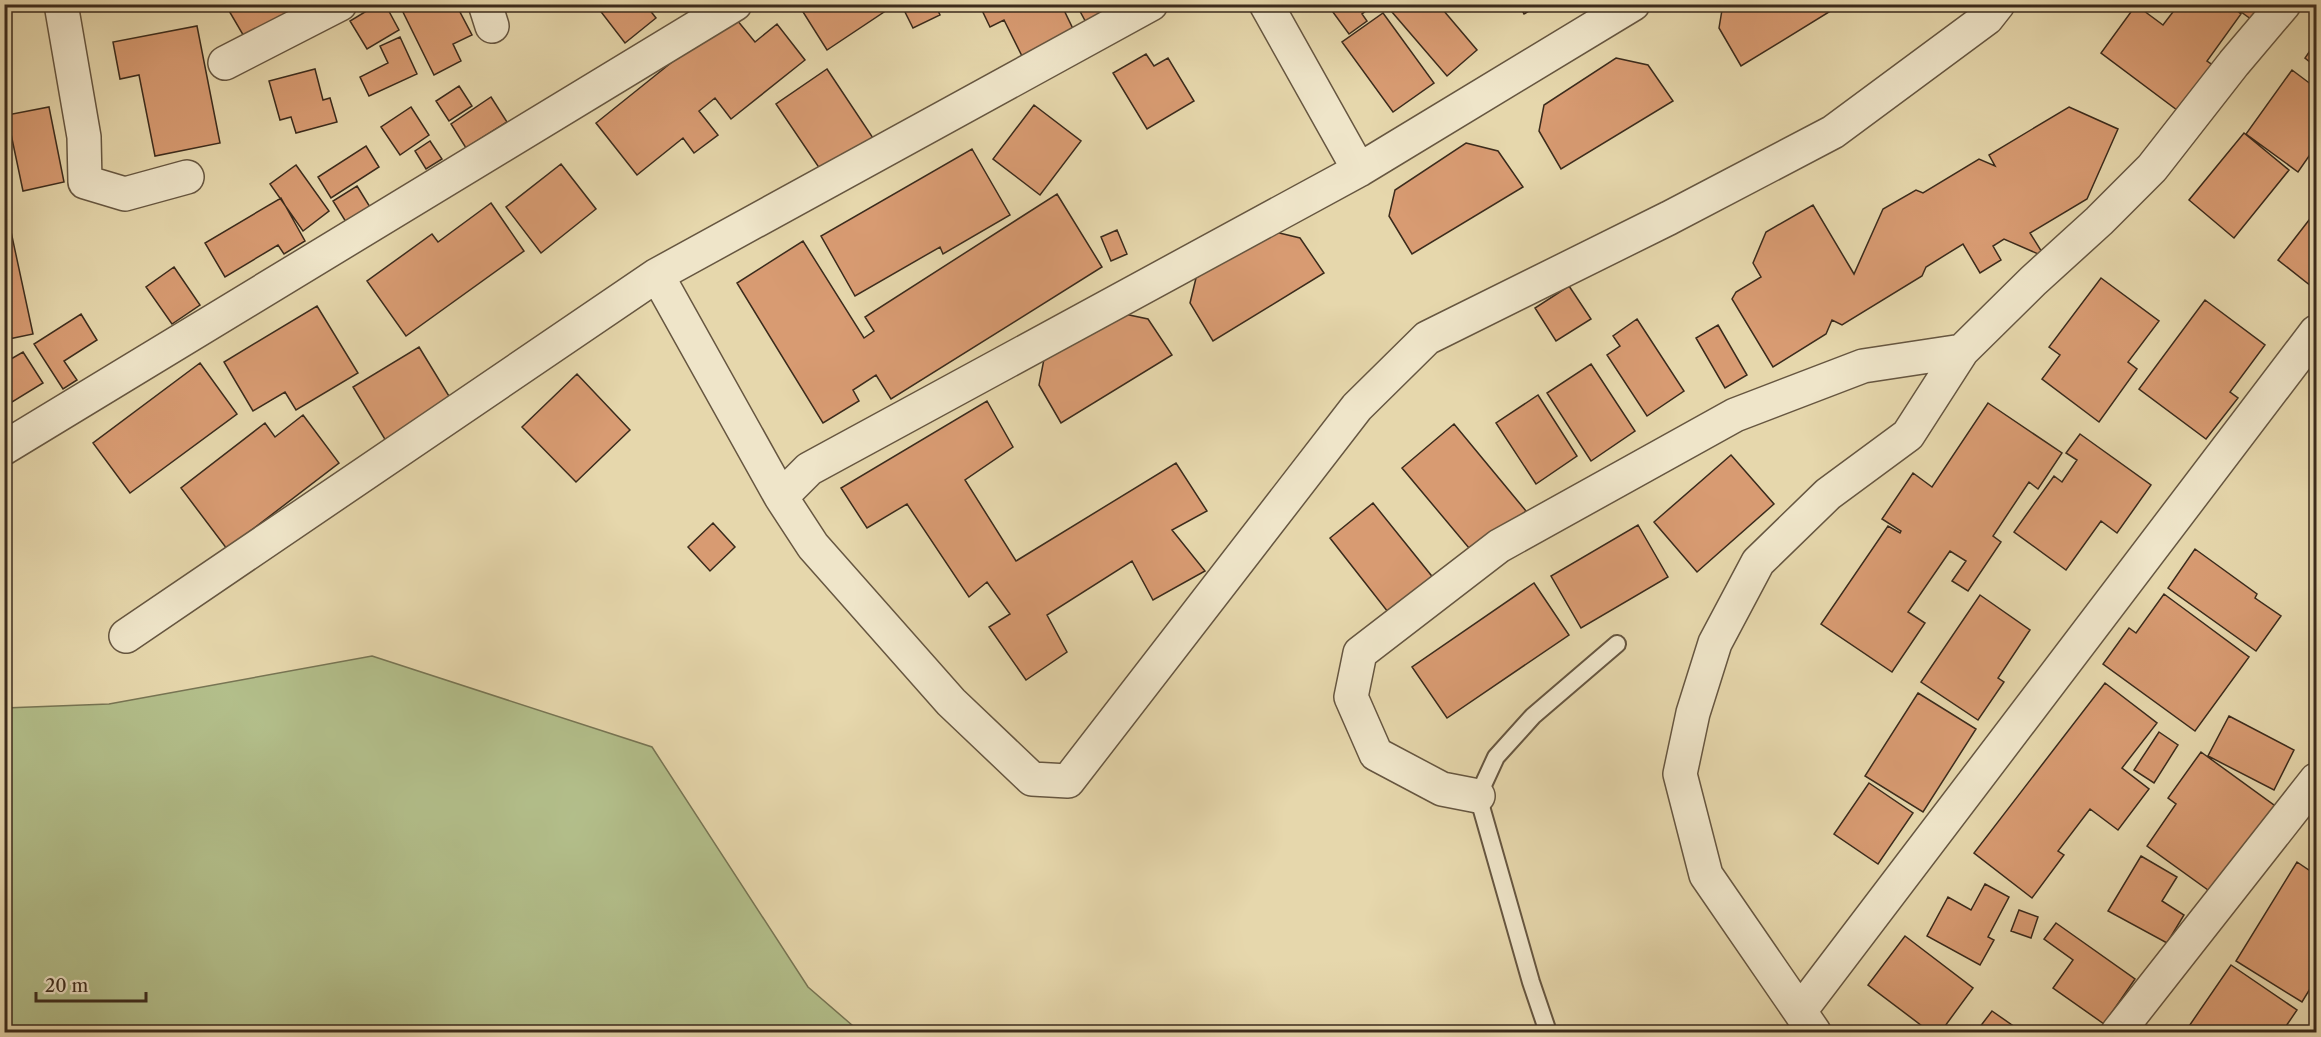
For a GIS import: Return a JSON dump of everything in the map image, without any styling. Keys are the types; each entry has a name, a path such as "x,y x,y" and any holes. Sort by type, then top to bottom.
{"street":[{"path":"61,4 84,137 85,182 125,194 187,177"},
{"path":"225,63 340,4"},
{"path":"4,447 735,4"},
{"path":"126,636 657,275 1151,4"},
{"path":"1266,4 1359,170"},
{"path":"781,497 809,469 1359,170 1633,4"},
{"path":"657,275 781,497 813,546 951,702 1032,779 1068,782 1357,408 1427,338 1668,218 1833,132 1988,18 1998,4"},
{"path":"2284,4 2234,63 2152,168 1962,351 1908,435 1828,494 1758,562 1715,643 1693,713 1680,774 1706,875 1807,1022 2316,332"},
{"path":"1478,796 1442,789 1376,754 1351,697 1360,653 1498,546 1735,416 1863,366 1962,351"},
{"path":"2118,1032 2316,780"}],"lane":[{"path":"1548,1032 1531,982 1478,796 1496,757 1533,716 1617,644"}],"green space":[{"path":"372,656 652,747 808,987 860,1032 5,1032 5,708 109,704"}],"building":[{"path":"225,4 315,4 249,45"},
{"path":"378,4 385,4 399,30 367,49 350,21"},
{"path":"399,4 475,4 460,12 472,35 453,44 461,61 434,75"},
{"path":"595,4 645,4 656,18 625,43"},
{"path":"798,4 896,4 827,50"},
{"path":"901,4 935,4 940,15 913,28"},
{"path":"979,4 1061,4 1075,33 1023,58 1004,20 990,27"},
{"path":"1076,4 1130,4 1088,26"},
{"path":"1327,4 1375,4 1362,14 1367,21 1349,34"},
{"path":"1401,4 1438,4 1477,50 1447,76 1392,12"},
{"path":"1519,4 1540,4 1524,14"},
{"path":"1723,4 1842,4 1741,66 1719,28"},
{"path":"2179,4 2229,4 2241,14 2207,61 2220,70 2185,116 2101,53 2136,5 2163,25"},
{"path":"2230,4 2277,4 2262,27"},
{"path":"1383,13 1434,83 1393,112 1342,42"},
{"path":"732,14 755,42 777,24 805,60 731,119 715,98 699,111 718,135 694,153 683,138 637,175 596,123"},
{"path":"197,26 220,143 155,156 139,75 120,79 113,42"},
{"path":"400,37 417,74 369,96 360,77 388,63 380,46"},
{"path":"2316,42 2316,67 2305,58"},
{"path":"1146,54 1154,66 1168,58 1194,101 1147,129 1113,73"},
{"path":"1616,58 1648,65 1673,101 1561,169 1539,131 1544,105"},
{"path":"315,69 323,100 330,98 337,122 296,133 291,117 280,120 269,81"},
{"path":"827,69 873,138 822,172 776,104"},
{"path":"2292,70 2316,88 2316,146 2298,172 2246,134"},
{"path":"459,86 472,106 449,121 436,101"},
{"path":"491,97 507,122 466,148 451,124"},
{"path":"1034,105 1081,141 1040,195 993,159"},
{"path":"49,107 64,182 23,191 7,115"},
{"path":"411,107 429,135 400,155 381,127"},
{"path":"2069,107 2118,129 2087,199 2030,233 2045,257 2004,239 1993,246 2001,260 1980,273 1963,244 1926,267 1922,276 1842,325 1832,320 1826,334 1773,367 1732,299 1736,292 1761,277 1753,263 1766,232 1813,205 1854,274 1883,209 1916,190 1923,193 1979,159 1995,166 1989,155"},
{"path":"2244,133 2289,170 2234,238 2189,200"},
{"path":"430,141 442,159 426,169 415,151"},
{"path":"1466,143 1498,151 1523,187 1412,254 1389,216 1395,190"},
{"path":"366,146 379,167 331,198 318,177"},
{"path":"972,149 1010,215 943,254 940,247 855,296 821,236"},
{"path":"561,164 596,209 541,253 506,207"},
{"path":"296,165 329,211 303,231 270,184"},
{"path":"357,186 370,207 346,222 333,201"},
{"path":"1057,194 1102,267 891,399 876,375 853,390 859,401 823,423 737,283 803,241 864,338 874,331 865,317"},
{"path":"281,198 305,241 284,254 278,245 225,277 205,243"},
{"path":"4,199 33,334 4,340"},
{"path":"491,203 524,251 406,336 367,281 432,234 438,242"},
{"path":"2316,211 2316,290 2278,260"},
{"path":"1117,230 1127,254 1111,261 1101,237"},
{"path":"1267,230 1300,238 1324,273 1213,341 1190,303 1196,278"},
{"path":"174,267 200,305 172,324 146,287"},
{"path":"2101,278 2159,321 2128,362 2137,369 2099,422 2042,379 2060,355 2049,347"},
{"path":"1569,286 1591,319 1556,341 1535,308"},
{"path":"2205,300 2265,345 2230,392 2238,398 2206,439 2139,389"},
{"path":"317,306 358,373 296,410 285,392 253,411 224,362"},
{"path":"1115,312 1148,319 1172,355 1061,423 1039,385 1044,359"},
{"path":"81,314 97,340 64,361 77,380 63,389 34,344"},
{"path":"1637,319 1684,391 1647,416 1607,355 1620,346 1613,336"},
{"path":"1718,325 1747,375 1725,388 1696,338"},
{"path":"419,347 452,401 386,441 353,387"},
{"path":"23,352 43,383 4,407 4,363"},
{"path":"200,363 237,414 130,493 93,443"},
{"path":"1591,364 1635,431 1591,461 1547,393"},
{"path":"577,374 630,430 576,482 522,427"},
{"path":"1538,395 1577,456 1536,484 1496,423"},
{"path":"987,401 1013,447 965,480 1016,561 1176,463 1207,511 1172,530 1205,571 1153,600 1132,561 1047,615 1067,652 1026,680 989,627 1010,614 987,582 969,597 907,504 867,528 841,488"},
{"path":"1988,403 2062,453 2038,489 2029,482 1993,536 2001,542 1968,591 1952,581 1966,561 1950,551 1908,612 1925,623 1892,672 1821,624 1888,526 1900,533 1901,531 1882,519 1913,473 1932,487"},
{"path":"303,415 339,463 227,549 181,488 265,423 275,437"},
{"path":"1454,424 1526,511 1474,554 1402,468"},
{"path":"2080,434 2151,485 2117,533 2101,521 2066,570 2014,532 2054,476 2062,482 2077,460 2066,453"},
{"path":"1731,455 1774,504 1697,572 1654,522"},
{"path":"1373,503 1439,585 1395,621 1330,538"},
{"path":"713,523 735,547 710,571 688,547"},
{"path":"1638,525 1668,577 1581,628 1551,576"},
{"path":"2195,549 2257,594 2255,598 2281,616 2256,651 2168,588"},
{"path":"1534,583 1569,635 1447,718 1412,667"},
{"path":"2164,594 2249,657 2195,731 2103,664 2129,628 2136,633"},
{"path":"1980,595 2030,630 1998,678 2004,682 1978,720 1921,682"},
{"path":"2105,683 2157,723 2122,768 2149,789 2118,830 2090,809 2058,851 2064,855 2032,898 1974,853"},
{"path":"1918,693 1976,729 1923,812 1865,776"},
{"path":"2229,716 2294,750 2274,790 2208,756"},
{"path":"2159,732 2178,745 2154,783 2134,770"},
{"path":"2201,752 2278,808 2215,895 2147,846 2176,804 2168,798"},
{"path":"1869,783 1913,813 1878,864 1834,834"},
{"path":"2141,856 2177,877 2162,901 2184,915 2167,943 2108,911"},
{"path":"2297,862 2316,875 2316,979 2302,1002 2236,961"},
{"path":"1985,884 2009,897 1988,937 1994,940 1980,965 1927,936 1948,897 1971,910"},
{"path":"2019,910 2038,917 2031,938 2011,931"},
{"path":"2056,923 2135,979 2104,1024 2053,988 2073,960 2044,939"},
{"path":"1905,936 1973,988 1945,1026 1954,1032 1930,1032 1868,985"},
{"path":"2231,965 2297,1010 2282,1032 2185,1032"},
{"path":"1992,1011 2022,1032 1976,1032"}]}
